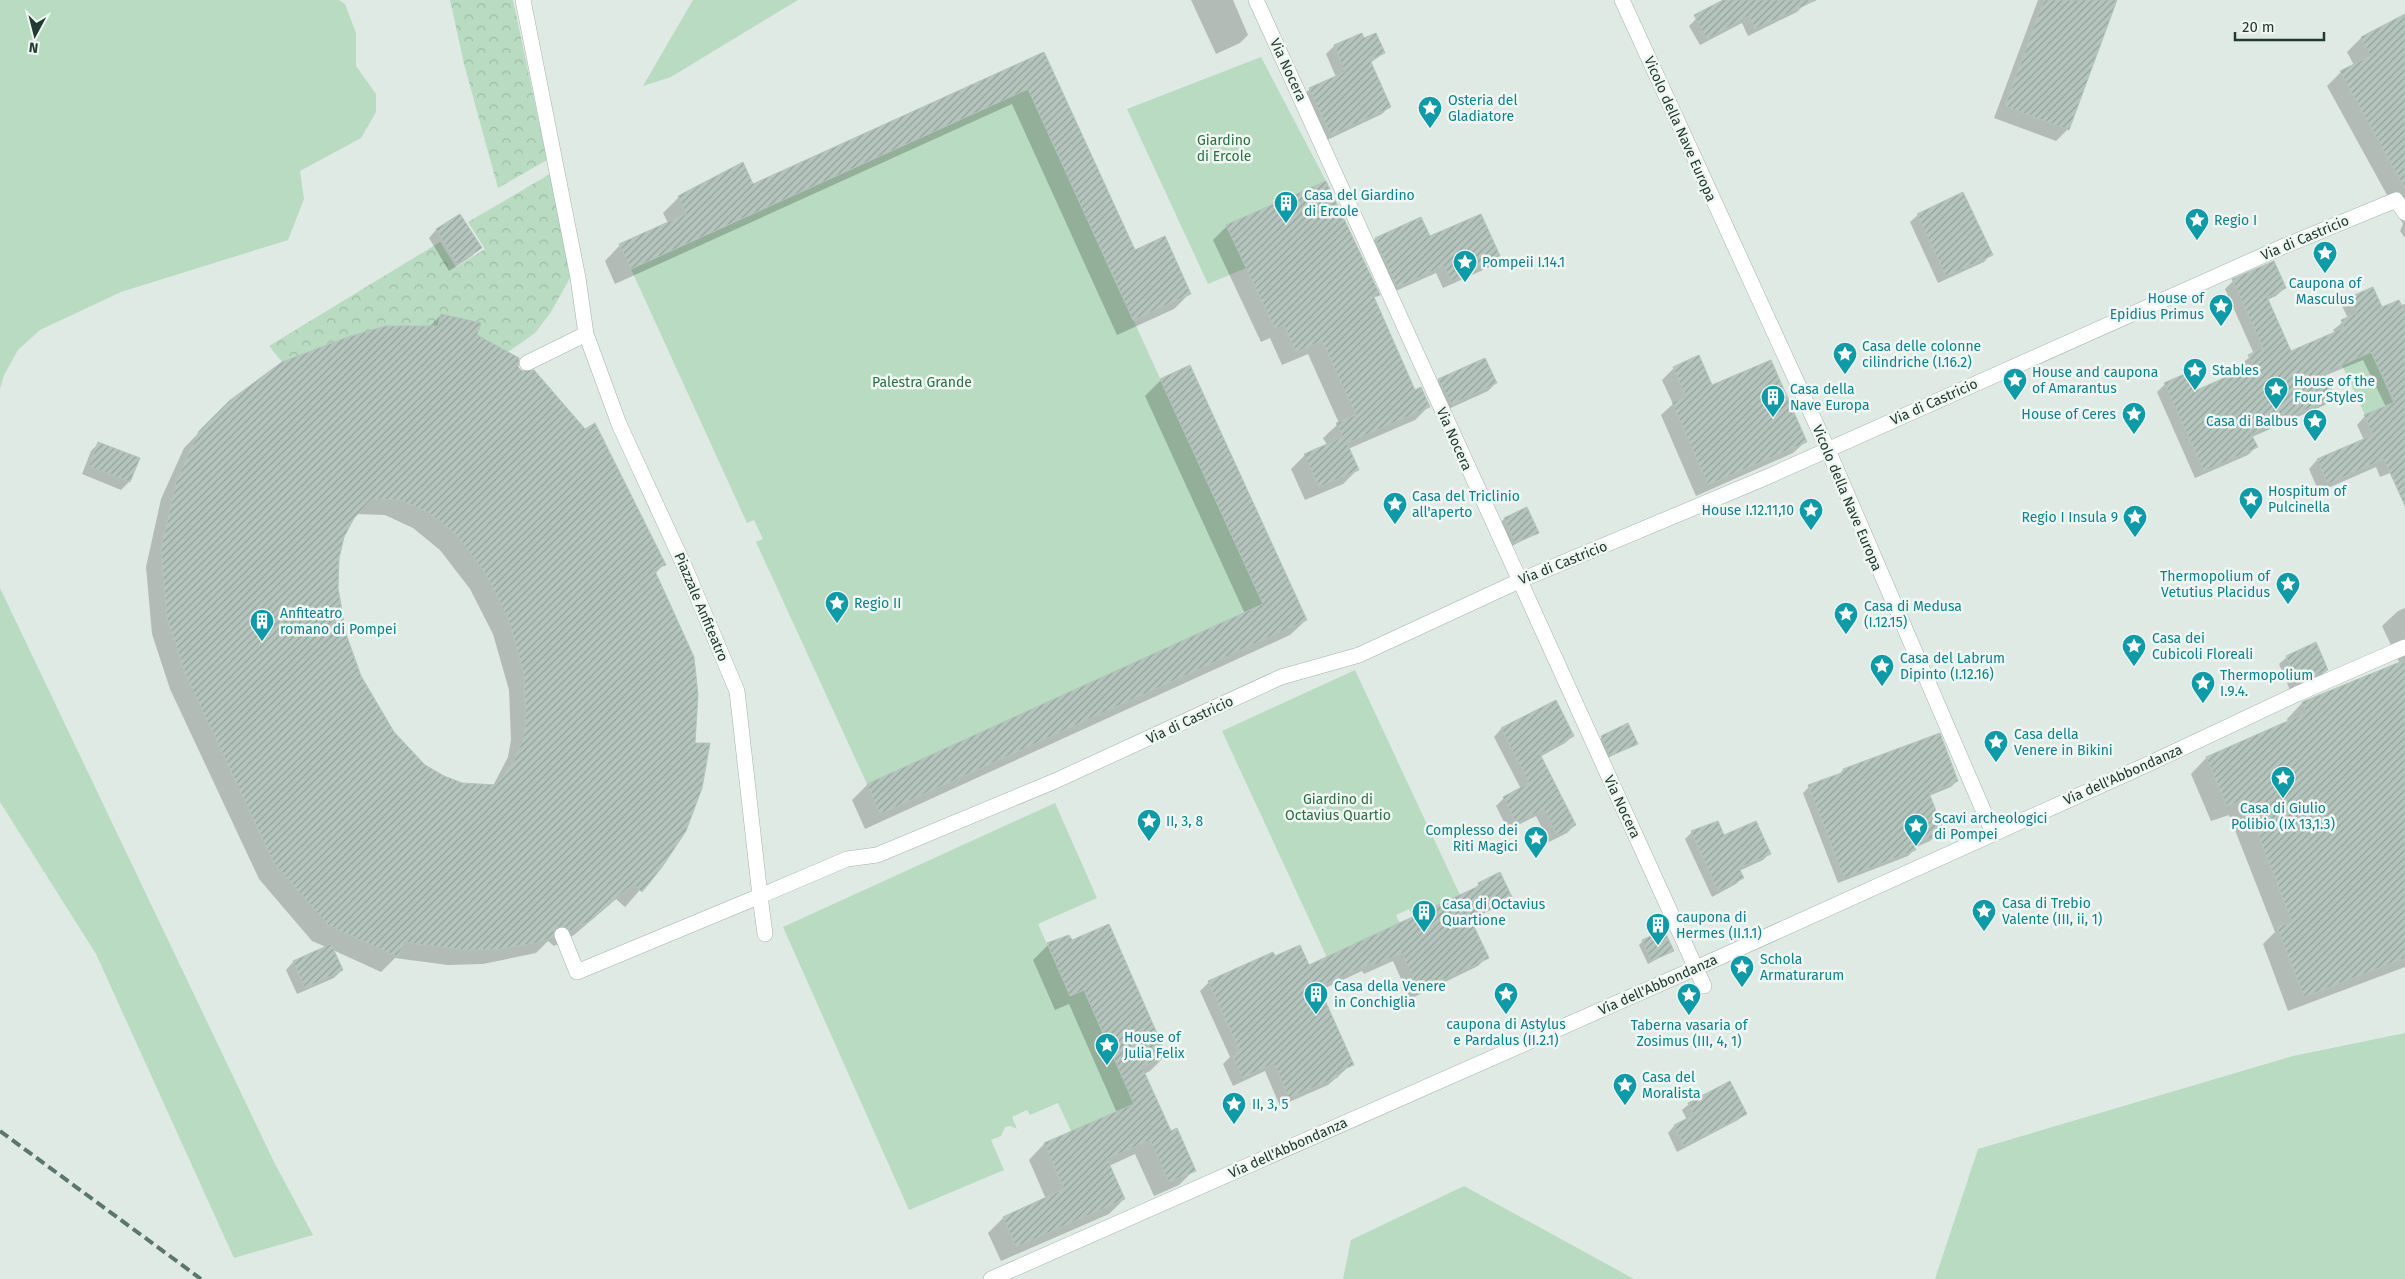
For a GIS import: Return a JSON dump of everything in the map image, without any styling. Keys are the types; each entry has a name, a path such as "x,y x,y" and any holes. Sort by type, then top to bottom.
{"street":[{"name":"Piazzale Anfiteatro","path":"523,0 578,278 586,334 619,424 683,563 737,691 760,896"},
{"name":"Via Nocera","path":"1256,0 1364,234 1519,581 1704,986"},
{"name":"Vicolo della Nave Europa","path":"1622,0 1828,450 1909,644 1993,834"},
{"name":"Via di Castricio","path":"562,935 577,972 847,860 877,855 1055,781 1281,678 1359,655 1519,581 1674,518 2282,247 2396,200 2405,214"},
{"path":"526,363 586,334"},
{"name":"Via dell'Abbondanza","path":"991,1279 1696,968 2144,766 2297,694 2405,647"},
{"path":"760,896 765,934"}],"green space":[{"path":"0,0 339,0 345,4 356,33 356,66 376,94 376,112 361,138 300,171 304,199 288,240 121,292 40,330 18,350 4,375 0,389"},
{"path":"450,0 513,0 547,160 498,188 464,64"},
{"path":"693,0 798,0 671,77 643,86"},
{"name":"Giardino di Ercole","path":"1261,57 1326,181 1227,225 1246,268 1208,284 1127,109"},
{"name":"Palestra Grande","path":"1028,89 1263,604 867,784 756,542 763,539 754,520 747,523 631,269"},
{"path":"550,174 571,276 551,312 535,333 508,352 477,335 481,323 441,314 438,326 386,326 348,337 282,362 269,346 440,242 456,267 485,249 468,222"},
{"path":"2371,352 2393,402 2365,415 2342,365"},
{"path":"0,588 274,1162 313,1235 234,1258 96,954 0,802"},
{"name":"Giardino di Octavius Quartio","path":"1355,670 1460,895 1416,922 1409,909 1396,915 1402,928 1337,979 1222,731"},
{"path":"1055,803 1097,898 1038,924 1070,996 1084,990 1144,1126 1071,1131 1058,1103 1030,1115 1027,1110 1012,1117 1017,1129 1010,1126 1005,1127 1001,1136 991,1140 1004,1170 909,1210 783,927"},
{"path":"2405,1033 2405,1279 1935,1279 1978,1149 2293,1056"},
{"path":"1464,1186 1634,1279 1343,1279 1351,1240"}],"building":[{"path":"1723,0 1816,0 1755,29 1749,16 1707,39 1694,15"},
{"path":"2044,0 2117,0 2069,130 2005,106"},
{"path":"2405,14 2405,189 2340,71 2370,56 2361,37"},
{"path":"1362,33 1364,38 1376,33 1385,53 1370,60 1391,107 1331,135 1309,88 1345,72 1334,45"},
{"path":"1044,52 1135,250 1165,236 1191,294 1133,320 1028,89 631,269 619,244 686,214 678,196 743,162 753,184"},
{"path":"1326,181 1380,295 1374,297 1415,390 1421,387 1430,407 1347,443 1359,470 1319,487 1304,454 1343,437 1336,423 1356,415 1322,341 1296,352 1284,325 1275,329 1226,225"},
{"path":"1963,192 1993,255 1946,276 1917,214"},
{"path":"460,214 482,248 457,264 436,229"},
{"path":"1481,214 1501,258 1451,281 1444,266 1397,287 1375,238 1421,217 1430,236"},
{"path":"2274,261 2286,288 2267,297 2291,351 2344,328 2341,320 2357,313 2350,297 2373,287 2382,307 2399,300 2405,313 2405,506 2384,459 2328,484 2317,459 2373,435 2364,415 2395,402 2371,352 2324,373 2335,397 2251,434 2258,447 2204,471 2164,383 2189,372 2197,390 2253,365 2248,355 2263,348 2232,279"},
{"name":"Anfiteatro romano di Pompei","path":"441,314 481,323 477,335 519,358 518,367 522,371 534,370 585,429 595,423 666,565 654,569 694,657 698,695 695,743 710,743 702,788 686,831 662,867 642,892 633,884 591,920 570,931 564,926 558,927 554,930 553,938 536,943 499,949 464,950 404,942 398,957 328,925 274,863 185,673 167,618 161,550 176,482 199,431 229,401 282,362 348,337 386,326 438,326","holes":["372,499 401,500 429,513 456,534 486,574 508,618 524,674 526,723 523,740 513,763 496,785 462,783 444,776 425,765 394,732 361,676 346,634 338,588 339,558 344,537 354,518"]},
{"name":"Casa della Nave Europa","path":"1699,355 1712,385 1771,360 1807,442 1708,485 1672,402 1686,397 1673,367"},
{"path":"1485,358 1497,383 1452,404 1438,379"},
{"path":"1190,365 1307,620 880,814 867,784 1263,604 1160,379"},
{"path":"98,442 140,458 130,482 89,466"},
{"path":"1527,507 1539,533 1515,543 1504,518"},
{"path":"2316,642 2328,670 2298,683 2286,656"},
{"path":"2405,660 2405,958 2304,997 2277,927 2292,922 2245,800 2227,806 2206,757 2306,713 2302,702"},
{"path":"1556,700 1574,736 1540,754 1576,825 1557,835 1544,809 1516,823 1503,797 1529,783 1501,728"},
{"path":"1628,723 1638,744 1610,756 1601,736"},
{"path":"1940,733 1958,781 1929,793 1942,826 1935,828 1938,835 1914,845 1916,850 1844,878 1808,785 1844,772 1843,769"},
{"path":"1718,821 1724,835 1756,821 1771,854 1739,868 1744,878 1718,891 1691,831"},
{"path":"1500,872 1512,897 1469,916 1489,958 1419,991 1402,953 1373,966 1371,963 1319,987 1354,1065 1336,1072 1338,1077 1289,1098 1274,1063 1242,1078 1232,1054 1240,1051 1208,981 1273,952 1275,956 1300,945 1309,965 1479,886 1478,883"},
{"path":"1109,924 1167,1056 1142,1067 1171,1131 1177,1128 1196,1171 1169,1182 1150,1140 1107,1159 1125,1199 1016,1247 1003,1217 1064,1189 1044,1143 1134,1104 1084,990 1070,996 1047,943 1069,935 1072,940"},
{"name":"caupona di Hermes (II.1.1)","path":"1664,930 1674,951 1651,961 1642,940"},
{"path":"331,944 343,970 305,988 293,961"},
{"path":"1730,1081 1747,1114 1684,1146 1674,1125 1694,1115 1688,1103"}],"railway":[{"path":"0,1131 201,1279"}],"place":[{"name":"Osteria del Gladiatore","path":"1430,129"},
{"name":"Casa del Giardino di Ercole","path":"1286,224"},
{"name":"Regio I","path":"2197,241"},
{"name":"Caupona of Masculus","path":"2325,274"},
{"name":"Pompeii I.14.1","path":"1465,283"},
{"name":"House of Epidius Primus","path":"2221,327"},
{"name":"Casa delle colonne cilindriche (I.16.2)","path":"1845,375"},
{"name":"Stables","path":"2195,391"},
{"name":"House and caupona of Amarantus","path":"2015,401"},
{"name":"House of the Four Styles","path":"2276,410"},
{"name":"Casa della Nave Europa","path":"1773,418"},
{"name":"House of Ceres","path":"2134,435"},
{"name":"Casa di Balbus","path":"2315,442"},
{"name":"Hospitum of Pulcinella","path":"2251,520"},
{"name":"Casa del Triclinio all'aperto","path":"1395,525"},
{"name":"House I.12.11,10","path":"1811,531"},
{"name":"Regio I Insula 9","path":"2135,538"},
{"name":"Thermopolium of Vetutius Placidus","path":"2288,605"},
{"name":"Regio II","path":"837,624"},
{"name":"Casa di Medusa (I.12.15)","path":"1846,635"},
{"name":"Anfiteatro romano di Pompei","path":"262,642"},
{"name":"Casa dei Cubicoli Floreali","path":"2134,667"},
{"name":"Casa del Labrum Dipinto (I.12.16)","path":"1882,687"},
{"name":"Thermopolium I.9.4.","path":"2203,704"},
{"name":"Casa della Venere in Bikini","path":"1996,763"},
{"name":"Casa di Giulio Polibio (IX 13,1.3)","path":"2283,799"},
{"name":"II, 3, 8","path":"1149,842"},
{"name":"Scavi archeologici di Pompei","path":"1916,847"},
{"name":"Complesso dei Riti Magici","path":"1536,859"},
{"name":"Casa di Trebio Valente (III, ii, 1)","path":"1984,932"},
{"name":"Casa di Octavius Quartione","path":"1424,933"},
{"name":"caupona di Hermes (II.1.1)","path":"1658,946"},
{"name":"Schola Armaturarum","path":"1742,988"},
{"name":"Casa della Venere in Conchiglia","path":"1316,1015"},
{"name":"caupona di Astylus e Pardalus (II.2.1)","path":"1506,1015"},
{"name":"Taberna vasaria of Zosimus (III, 4, 1)","path":"1689,1016"},
{"name":"House of Julia Felix","path":"1107,1066"},
{"name":"Casa del Moralista","path":"1625,1106"},
{"name":"II, 3, 5","path":"1234,1125"}]}
